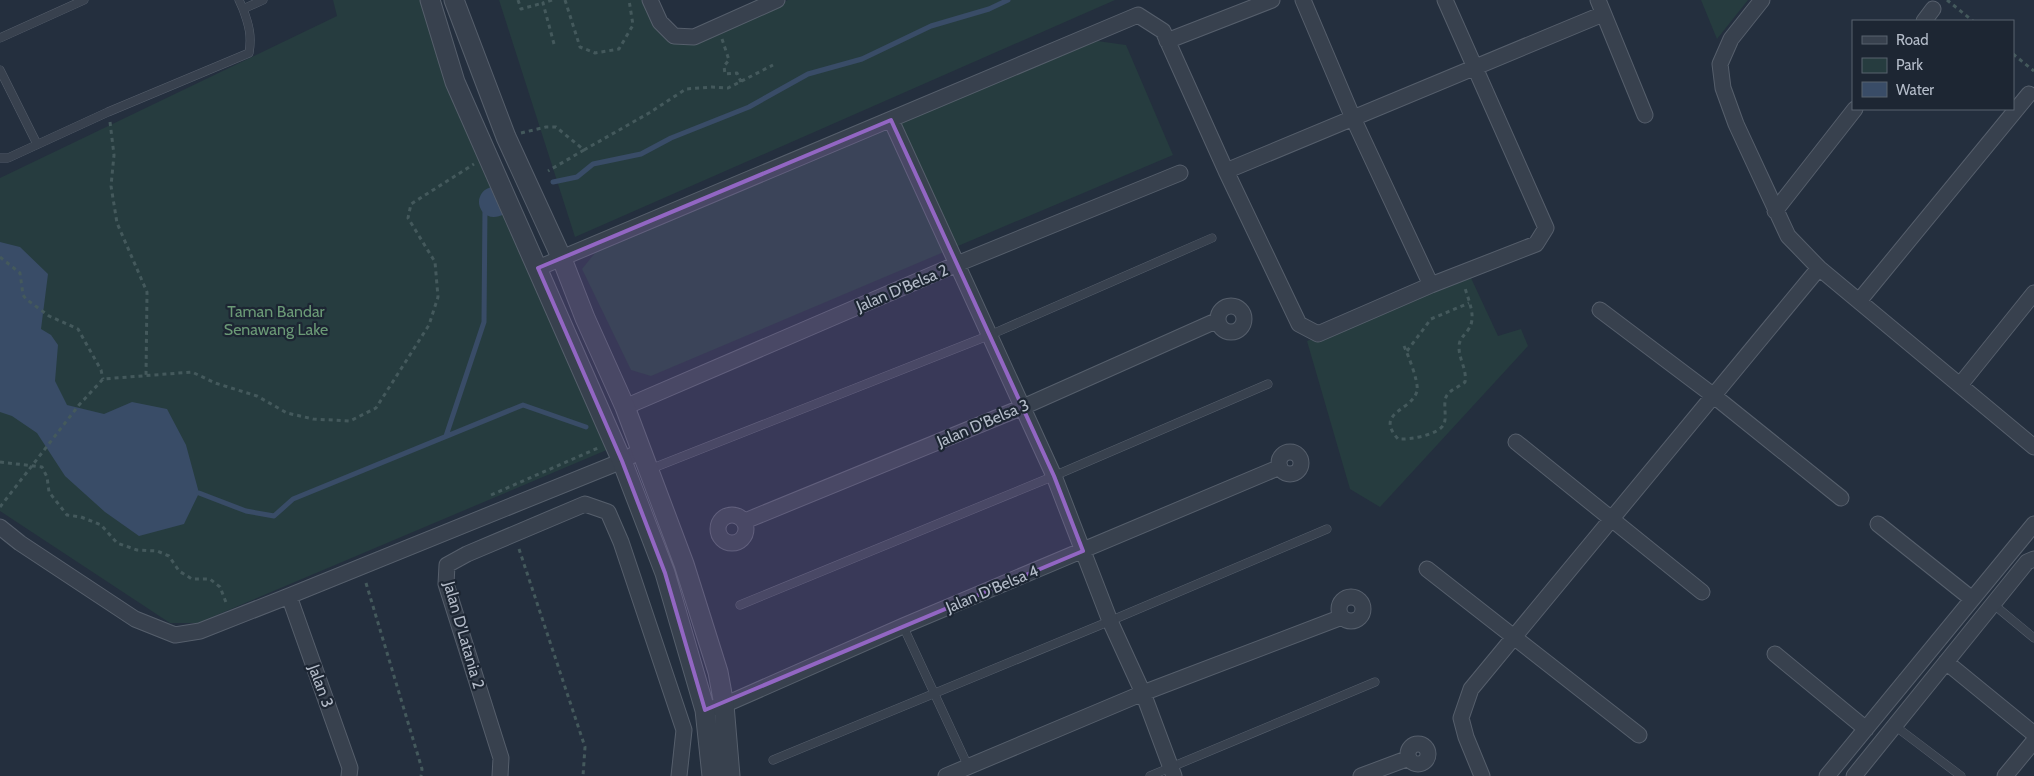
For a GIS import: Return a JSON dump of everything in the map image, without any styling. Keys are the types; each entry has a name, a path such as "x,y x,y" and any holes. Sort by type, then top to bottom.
{"street":[{"path":"430,0 455,82 622,461 665,573 705,710 712,776"},
{"path":"454,0 506,137 562,259 585,318 625,407 684,564 718,672 724,705 730,776"},
{"path":"650,0 660,22 674,36 694,37 778,0"},
{"path":"1167,41 1272,0"},
{"path":"1303,0 1353,118 1431,284"},
{"path":"538,268 1138,15 1163,31 1226,171 1299,324 1318,334 1431,284 1536,244 1546,228 1445,0"},
{"path":"1762,0 1730,39 1720,64 1723,88 1736,124 1788,236 1819,268 2034,447"},
{"path":"1226,171 1475,66 1600,7 1645,115"},
{"path":"1925,20 1933,9"},
{"path":"1859,301 2029,94"},
{"path":"1775,211 1854,110"},
{"path":"891,120 1054,476 1110,621 1143,694 1173,772"},
{"name":"Jalan D'Belsa 2","path":"625,407 957,264 1180,173"},
{"path":"1482,776 1466,737 1461,718 1463,707 1471,689 1819,268"},
{"path":"1960,386 2034,293"},
{"path":"1600,310 1714,396 1840,498"},
{"name":"Jalan D'Belsa 3","path":"745,521 1023,407 1218,320"},
{"path":"1516,442 1702,592"},
{"path":"0,527 20,543 135,619 175,635 200,630 289,596 622,461 642,450"},
{"name":"Jalan D'Belsa 4","path":"705,710 724,705 904,626 1280,467"},
{"path":"514,534 585,504 608,512 621,542 684,730 679,776"},
{"path":"1878,524 1972,599"},
{"path":"1827,776 1972,599 2033,528"},
{"name":"Jalan D’Latania 2","path":"500,776 501,758 446,584 447,565 514,534"},
{"path":"1854,776 2027,562 2034,559"},
{"path":"1427,569 1639,735"},
{"name":"Jalan 3","path":"289,596 350,768 350,776"},
{"path":"956,773 1143,694 1342,617"},
{"path":"1775,654 1866,729"},
{"path":"1946,662 2034,734"},
{"path":"2005,776 2034,741"},
{"path":"1361,776 1409,758"}],"lane":[{"path":"0,38 84,0"},
{"path":"0,158 8,158 108,112 249,53 250,32 239,0"},
{"path":"243,9 263,0"},
{"path":"0,70 37,144"},
{"path":"648,470 990,335 1212,238"},
{"path":"740,605 1054,476 1268,384"},
{"path":"773,760 1328,529"},
{"path":"1993,604 2034,638"},
{"path":"904,626 934,693 956,773"},
{"path":"1150,776 1173,772 1375,682"},
{"path":"1895,726 1961,776"}],"path":[{"path":"518,0 521,9 552,0"},
{"path":"565,0 580,47 594,54 619,49 633,25 628,0"},
{"path":"1947,0 1972,20"},
{"path":"543,3 554,44"},
{"path":"718,26 729,60 724,66 725,74 737,74 741,82"},
{"path":"2014,55 2034,71"},
{"path":"548,171 649,113 686,89 728,88 773,65"},
{"path":"108,112 114,155 111,186 117,223 147,292 146,376"},
{"path":"506,137 546,127 556,127 584,150"},
{"path":"0,507 44,448 103,379 192,372 215,383 257,396 287,414 313,418 350,420 376,408 429,325 438,297 435,262 408,218 411,204 488,156"},
{"path":"0,257 20,273 23,295 49,316 78,329 101,370 103,379"},
{"path":"1404,346 1418,388 1414,400 1396,411 1390,421 1390,431 1398,439 1409,440 1440,430 1444,423 1446,398 1450,391 1465,382 1466,374 1459,349 1461,340 1470,328 1473,317 1460,274"},
{"path":"1406,351 1432,319 1469,303"},
{"path":"483,499 601,446"},
{"path":"0,462 42,467 47,477 49,492 67,515 81,517 101,525 116,543 137,550 157,552 169,556 179,571 192,579 210,579 220,587 232,618"},
{"path":"514,534 586,747 583,776"},
{"path":"366,584 422,769 421,776"}],"highlighted area":[{"path":"891,120 1054,476 1083,551 705,710 665,573 622,461 538,268"}],"green space":[{"name":"Taman Bandar Senawang Lake","path":"333,0 422,0 609,449 198,623 170,623 0,511 0,178 337,16"},
{"path":"499,0 646,0 661,34 684,42 707,36 788,0 1115,0 575,237"},
{"path":"1701,0 1748,0 1717,39"},
{"path":"1097,41 1126,45 1173,155 651,376 631,370 582,269 599,248"},
{"path":"1471,278 1498,336 1521,329 1528,346 1380,507 1350,489 1307,341"}],"water":[{"path":"0,242 20,247 48,274 41,329 51,335 58,345 55,381 67,405 104,414 132,402 167,409 186,445 199,493 184,524 139,536 105,512 65,476 37,433 12,416 0,412"}],"waterway":[{"path":"553,182 577,177 593,164 641,154 671,138 749,107 808,74 862,59 931,26 989,9 1008,0"},
{"path":"446,436 484,322 485,207 494,202"},
{"path":"199,493 246,511 274,516 293,499 523,405 586,427"}]}
